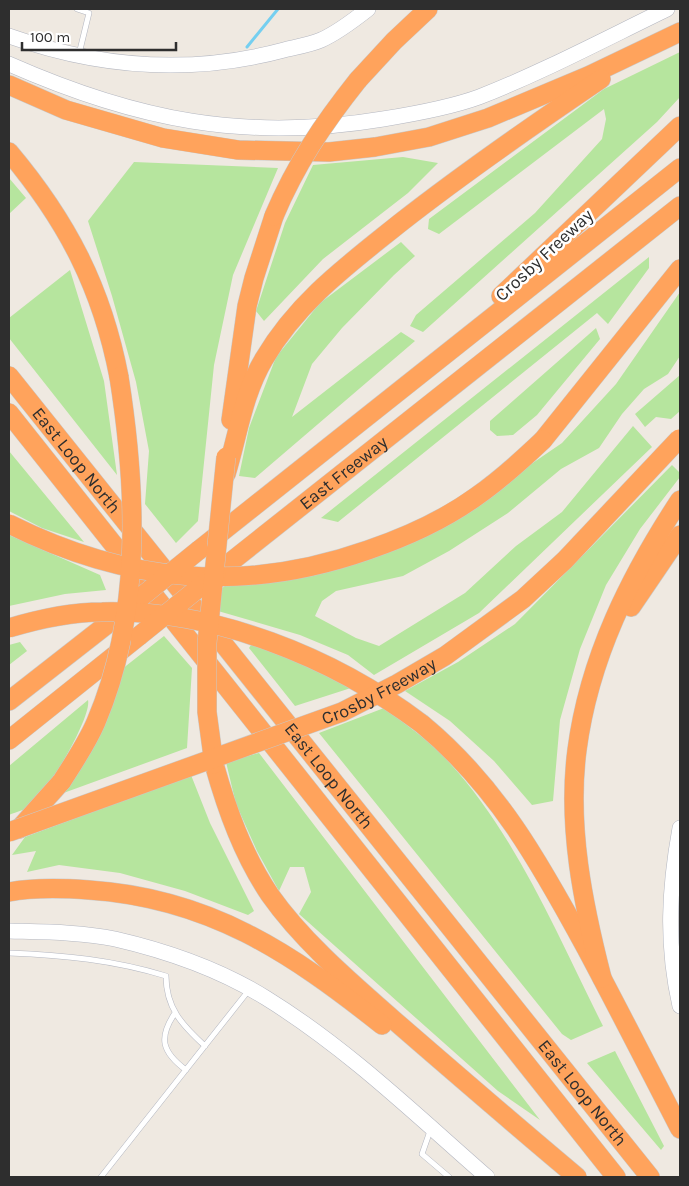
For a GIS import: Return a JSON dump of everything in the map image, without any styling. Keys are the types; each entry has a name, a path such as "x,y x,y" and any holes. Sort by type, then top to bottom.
{"highway":[{"path":"428,9 394,40 358,80 314,138 286,188 274,216 254,278 247,306 225,478 207,660 207,712 214,764 229,816 243,848 271,896 313,943 363,993 488,1103 577,1177"},
{"path":"9,85 66,110 163,138 238,150 329,152 375,147 454,130 526,102 680,32"},
{"path":"229,457 241,414 263,360 285,326 310,298 334,275 449,186 652,46"},
{"name":"Crosby Freeway","path":"407,384 680,126"},
{"path":"9,152 40,188 68,234 91,282 108,328 119,377 130,465 132,509 129,587 115,661 102,704 81,751 62,781 25,825 9,838"},
{"name":"East Freeway","path":"9,701 680,168"},
{"name":"East Freeway","path":"9,740 680,206"},
{"path":"9,524 50,543 108,563 160,574 226,578 296,572 346,558 426,526 476,497 543,440 680,269"},
{"name":"East Loop North","path":"9,376 650,1177"},
{"name":"East Loop North","path":"9,413 616,1177"},
{"name":"Crosby Freeway","path":"9,832 342,712 397,684 445,656 523,599 572,553 680,438"},
{"path":"602,978 582,896 576,833 575,779 583,718 607,634 619,607 647,552 680,500"},
{"path":"583,718 598,673 618,629 649,577 680,534"},
{"path":"9,628 51,617 103,612 169,617 213,626 262,640 318,661 369,687 422,724 462,759 512,820 561,902 680,1130"},
{"path":"9,892 58,888 120,893 171,904 245,931 307,968 473,1098 488,1103"}],"main road":[{"path":"9,36 79,56 140,65 184,66 257,58 321,40 368,9"},
{"path":"9,64 78,91 144,112 184,121 248,129 352,124 403,116 477,98 571,56 667,9"},
{"path":"680,828 669,904 671,948 680,1006"},
{"path":"9,932 114,939 170,954 265,997 319,1034 487,1177"}],"lane":[{"path":"77,9 89,13 79,56"},
{"path":"9,953 64,955 116,962 166,976 166,989 175,1013 182,1025 205,1046"},
{"path":"101,1177 249,989"},
{"path":"175,1013 164,1032 164,1039 172,1059 186,1070"},
{"path":"431,1128 422,1154 449,1177"}],"green space":[{"path":"680,52 680,97 657,122 423,332 410,326 416,315 535,213 602,139 606,119 604,109 439,234 428,229 429,219 604,89"},
{"path":"403,157 438,163 408,193 323,259 264,321 256,311 285,223 313,165"},
{"path":"134,162 278,168 233,275 214,365 198,521 176,543 145,504 149,451 136,382 112,296 88,221"},
{"path":"9,178 26,198 9,214"},
{"path":"401,242 415,256 342,328 312,364 292,417 401,332 415,341 255,478 239,476 249,428 276,357 320,303"},
{"path":"649,257 649,268 608,324 597,313 338,522 321,518"},
{"path":"70,270 104,381 117,475 9,338 9,318"},
{"path":"680,292 680,356 668,374 644,389 622,414 599,448 561,469 508,513 449,551 403,576 336,591 322,601 315,616 356,638 379,646 465,593 516,546 562,512 633,426 652,447 479,613 374,675 348,655 300,635 218,611 220,590 227,584 313,576 377,554 521,471 562,443 616,384"},
{"path":"596,328 600,339 537,415 513,435 497,436 490,430 490,421"},
{"path":"680,375 680,411 671,419 656,417 645,427 635,414"},
{"path":"9,451 84,542 42,528 9,511"},
{"path":"672,465 680,473 680,477 640,529 606,585 580,649 560,720 553,801 532,805 494,761 450,721 405,691 458,662 515,624"},
{"path":"9,535 100,575 106,590 65,594 9,606"},
{"path":"164,636 192,668 187,748 58,795 117,673"},
{"path":"20,642 27,651 9,665 9,645"},
{"path":"251,645 318,667 354,687 295,706 249,648"},
{"path":"88,700 83,722 76,737 40,797 34,804 9,815 9,766"},
{"path":"384,708 432,745 460,774 485,807 508,841 529,878 603,1026 571,1040 562,1034 319,733"},
{"path":"259,753 540,1120 498,1091 299,914 311,892 304,867 290,867 279,891 257,851 236,804 226,762"},
{"path":"191,775 210,823 254,911 248,915 185,891 120,873 59,865 27,872 36,851 12,855 25,837"},
{"path":"615,1051 664,1146 661,1150 587,1063"}],"waterway":[{"path":"247,47 278,9"}]}
